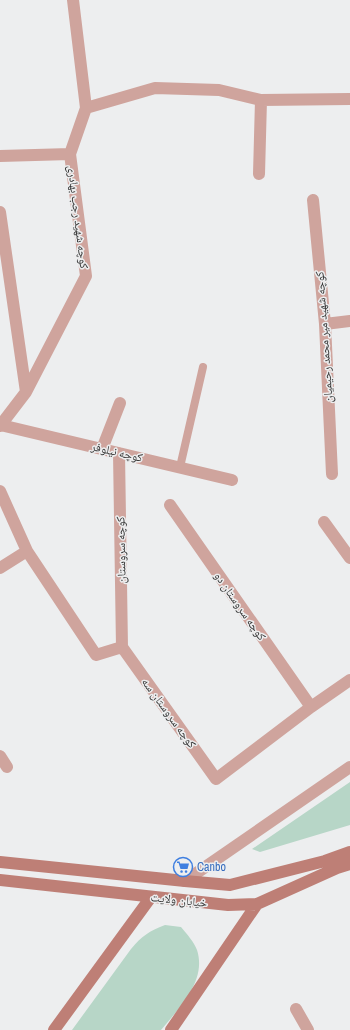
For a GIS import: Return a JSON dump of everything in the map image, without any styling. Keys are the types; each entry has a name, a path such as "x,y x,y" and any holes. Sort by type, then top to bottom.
{"main road":[{"name":"خیابان ولایت","path":"0,862 185,882 230,885 324,861 350,852"},
{"name":"خیابان ولایت","path":"0,880 228,905 257,904 337,868 350,864"},
{"path":"54,1030 150,897"},
{"path":"171,1030 257,904"}],"street":[{"path":"73,0 86,108 155,88 219,90 261,100 350,99"},
{"path":"259,174 261,100"},
{"name":"کوچه شهید رجب بهادری","path":"1,426 26,392 86,276 70,154 86,108"},
{"path":"0,156 70,154"},
{"name":"کوچه شهید میر محمد رحیمیان","path":"313,200 325,324 332,474"},
{"path":"0,212 26,392"},
{"path":"325,324 350,322"},
{"path":"102,449 120,403"},
{"name":"کوچه نیلوفر","path":"1,426 232,480"},
{"name":"کوچه سروستان","path":"120,453 122,647"},
{"path":"0,491 27,551 96,656 122,647"},
{"name":"کوچه سروستان دو","path":"170,505 311,707"},
{"path":"324,522 350,558"},
{"path":"0,568 27,551"},
{"name":"کوچه سروستان سه","path":"122,647 216,779 311,707"},
{"path":"311,707 350,680"},
{"path":"0,756 7,767"},
{"path":"185,882 350,767"},
{"path":"296,1009 308,1030"}],"lane":[{"path":"180,467 203,367"}],"green space":[{"path":"350,782 350,825 260,852 252,849"},
{"path":"165,925 181,927 196,947 199,961 195,983 190,993 161,1030 72,1030 135,944 146,934"}],"place":[{"name":"Canbo","path":"183,867"}]}
